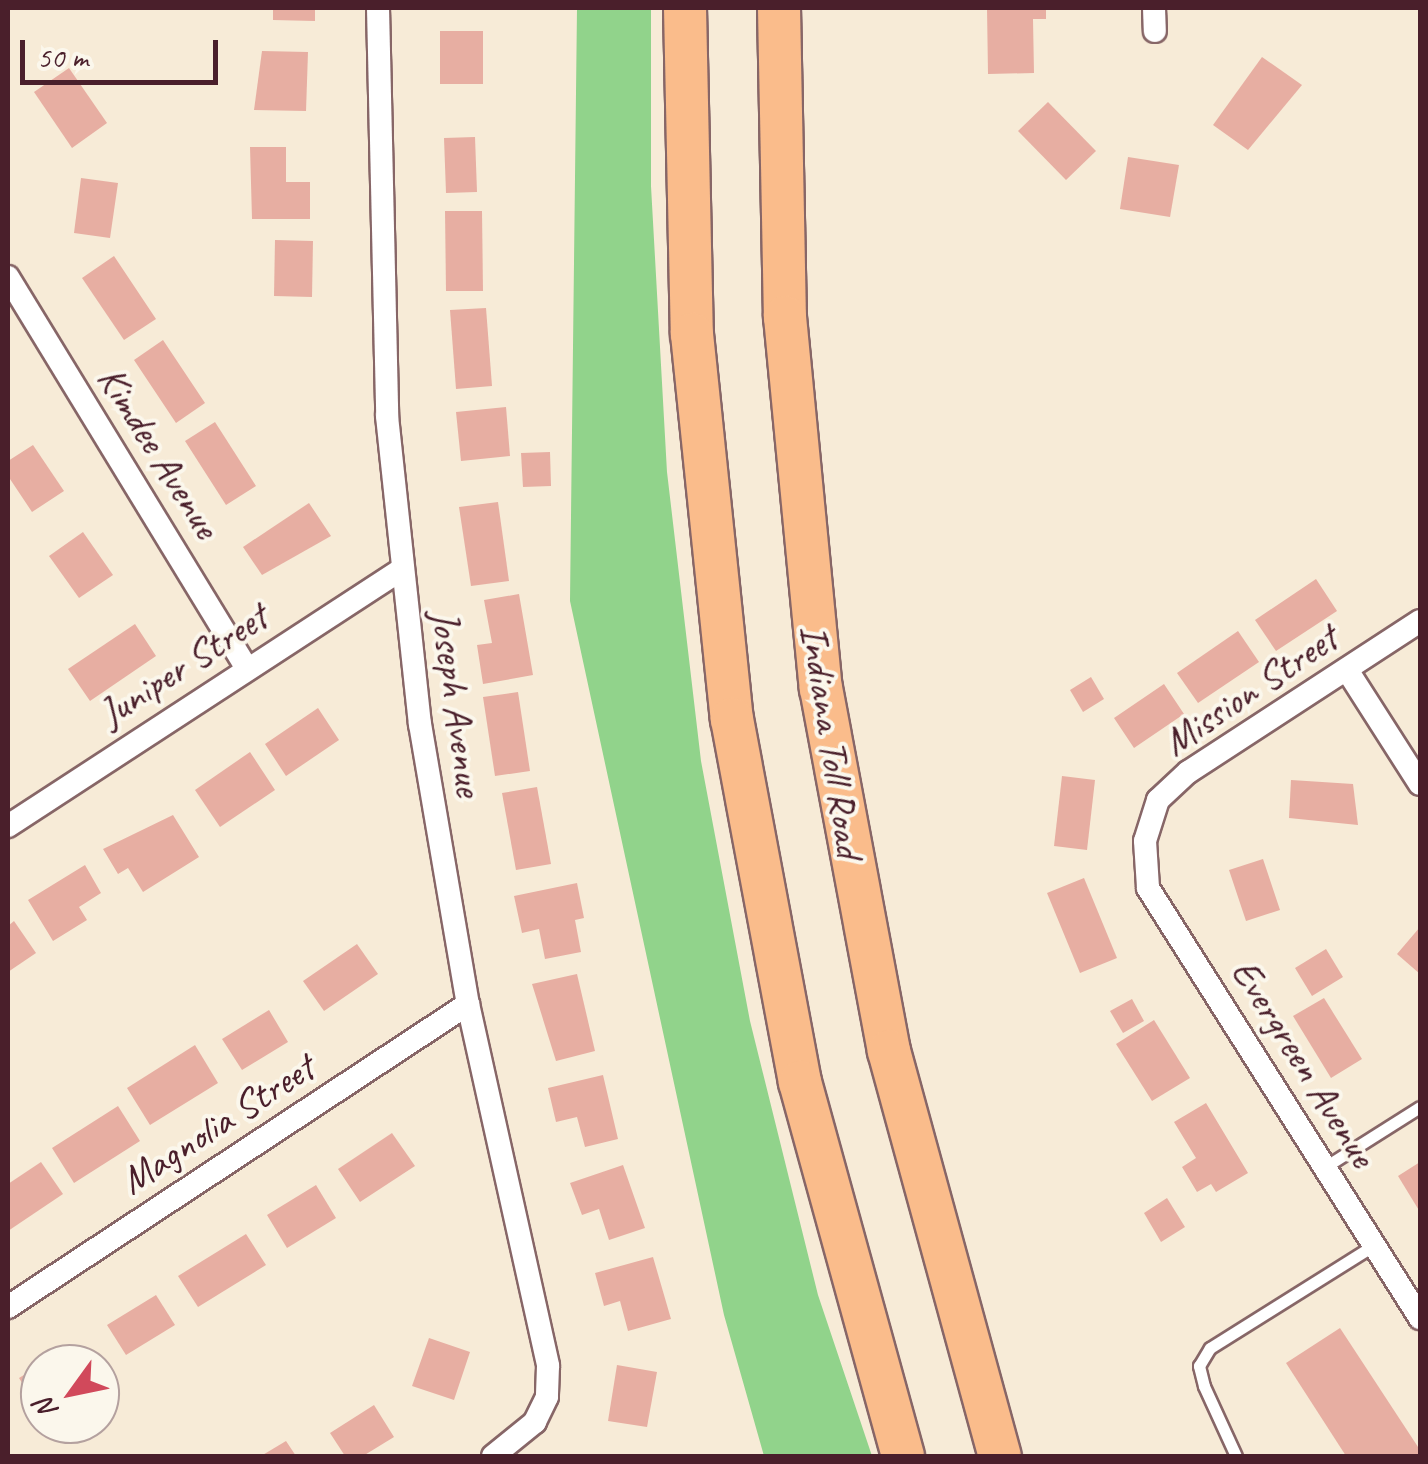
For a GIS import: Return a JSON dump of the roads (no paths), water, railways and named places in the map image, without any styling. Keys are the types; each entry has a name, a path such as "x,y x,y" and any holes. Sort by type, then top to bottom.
{"highway":[{"path":"686,8 692,334 732,719 800,1082 903,1456"},
{"name":"Indiana Toll Road","path":"779,8 785,317 821,688 888,1051 1000,1456"}],"street":[{"name":"Joseph Avenue","path":"378,8 387,416 401,570 442,872 548,1366 547,1397 535,1422 493,1456"},
{"name":"Kimdee Avenue","path":"8,277 246,667"},
{"name":"Juniper Street","path":"8,826 246,667 401,570"},
{"name":"Mission Street","path":"1145,842 1158,800 1188,772 1420,621"},
{"path":"1348,670 1420,784"},
{"name":"Evergreen Avenue","path":"1145,842 1148,888 1420,1318"},
{"name":"Magnolia Street","path":"8,1307 468,1004"}],"lane":[{"path":"1326,1167 1420,1107"},
{"path":"1236,1456 1199,1366 1210,1348 1374,1244"}]}
